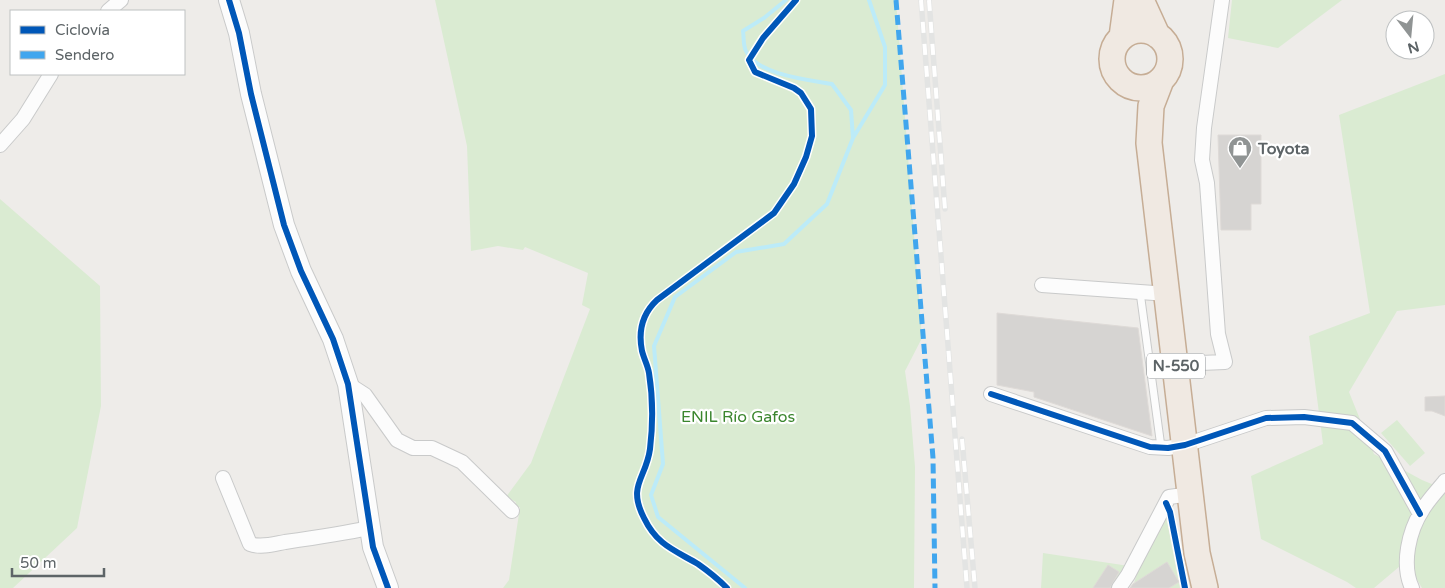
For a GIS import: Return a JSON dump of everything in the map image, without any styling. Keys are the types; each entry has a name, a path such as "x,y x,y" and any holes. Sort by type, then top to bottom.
{"highway":[{"name":"N-550","path":"1127,0 1122,37 1113,49 1112,64 1114,72 1134,98 1150,143"},
{"name":"N-550","path":"1141,0 1157,34 1166,43 1171,62 1168,72 1161,80 1151,106 1150,143 1197,553 1206,585"},
{"path":"1122,37 1137,30 1148,30 1157,34"},
{"path":"1125,84 1144,89 1161,80"}],"street":[{"path":"109,10 121,0"},
{"path":"229,0 239,34 251,94 284,225 301,271 333,339 348,384 373,546 388,588"},
{"path":"1176,364 1225,362 1218,334 1207,183 1202,160 1204,128 1222,0"},
{"path":"0,145 23,119 50,75"},
{"path":"1042,285 1168,294"},
{"path":"348,384 364,395 397,440 413,448 432,448 462,462 512,510"},
{"path":"991,394 1150,446 1161,447 1185,446 1266,418 1304,417 1352,423 1385,450 1420,514"},
{"path":"223,478 250,544 260,546 337,535 370,528"},
{"path":"1412,588 1406,561 1408,543 1420,514 1445,480"},
{"path":"1119,588 1128,575 1169,496 1191,494"}],"lane":[{"path":"1140,292 1161,447"}],"green space":[{"name":"ENIL Río Gafos","path":"435,0 896,0 922,338 905,371 915,467 914,588 503,588 509,580 520,507 512,511 516,502 506,497 531,463 590,309 582,305 588,273 525,247 523,250 498,246 471,251 467,146"},
{"path":"1232,0 1342,0 1278,48 1228,38"},
{"path":"1445,74 1445,305 1397,311 1349,392 1374,454 1439,487 1445,481 1445,588 1422,588 1406,561 1374,588 1356,588 1261,539 1251,476 1323,444 1309,336 1370,313 1339,115"},
{"path":"0,199 100,286 101,406 77,528 13,588 0,588"},
{"path":"1397,420 1425,453 1410,466 1381,433"},
{"path":"1166,516 1180,588 1169,588 1178,582 1167,563 1134,583 1140,565"},
{"path":"1043,553 1129,566 1121,573 1112,588 1041,588"},
{"path":"1134,583 1138,588 1130,588"}],"building":[{"name":"Toyota","path":"1218,135 1261,135 1261,204 1251,204 1251,230 1221,230"},
{"path":"997,313 1138,328 1152,436 1034,397 1034,392 997,385"},
{"path":"1445,396 1445,416 1432,411 1425,411 1425,397"},
{"path":"1167,562 1179,582 1169,588 1130,588 1133,584"},
{"path":"1108,565 1119,572 1110,588 1093,588"}],"waterway":[{"path":"745,588 658,517 651,495 663,464 654,346 675,297 736,252 784,244 827,204 853,138 851,110 832,84 772,71 761,66 746,51 743,31 764,18 786,0"},
{"path":"853,138 885,85 885,47 869,0"}],"railway":[{"path":"921,0 967,588"},
{"path":"929,0 945,209"},
{"path":"962,439 975,588"}],"marked path":[{"path":"896,0 933,458 935,588"}],"cycle path":[{"path":"229,0 239,33 251,94 284,225 301,271 333,339 348,384 373,547 388,588"},
{"path":"727,588 698,564 660,541 649,527 639,507 637,490 648,459 652,421 650,382 642,351 641,330 648,311 657,300 774,213 794,184 806,157 812,136 811,109 801,93 794,88 755,72 749,60 763,38 796,0"},
{"path":"991,394 1150,447 1168,448 1185,445 1266,418 1304,417 1352,423 1385,451 1420,514"},
{"path":"1166,503 1170,512 1185,588"}],"place":[{"name":"Toyota","path":"1240,169"}]}
